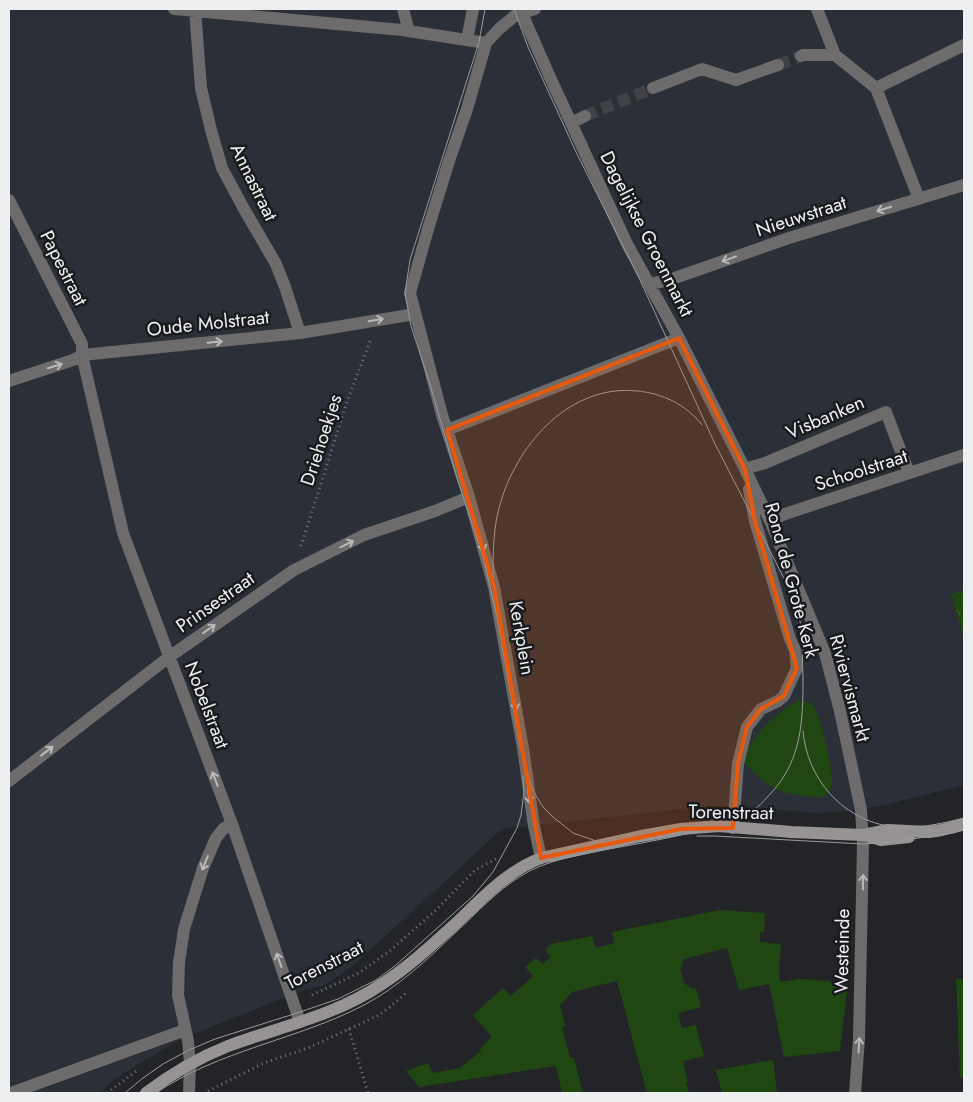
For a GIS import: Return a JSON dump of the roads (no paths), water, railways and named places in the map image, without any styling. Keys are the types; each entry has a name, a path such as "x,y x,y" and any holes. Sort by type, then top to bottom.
{"street":[{"path":"174,9 409,31 486,43 499,28 520,11 535,9"},
{"path":"403,9 409,31"},
{"path":"468,40 474,9"},
{"path":"817,9 836,54 876,88 919,199"},
{"name":"Annastraat","path":"194,10 201,88 222,168 276,264 300,333"},
{"name":"Dagelijkse Groenmarkt","path":"520,11 627,244 679,338 745,469"},
{"name":"Kerkplein","path":"486,43 410,293 442,415 469,497 494,587 541,858"},
{"path":"876,88 964,45"},
{"path":"802,56 836,54"},
{"path":"653,88 702,69 736,80 778,65"},
{"path":"571,123 585,116"},
{"name":"Nieuwstraat","path":"649,284 669,280 789,238 964,185"},
{"name":"Papestraat","path":"9,200 82,344 82,355"},
{"name":"Oude Molstraat","path":"9,381 73,360 82,355 300,333 415,314"},
{"path":"448,430 679,338"},
{"name":"Nobelstraat","path":"82,355 123,533 232,824 300,1022"},
{"name":"Visbanken","path":"745,469 765,463 886,412 909,474"},
{"name":"Schoolstraat","path":"770,521 785,514 964,455"},
{"name":"Riviervismarkt","path":"745,469 770,521 825,653 840,711 861,810"},
{"name":"Rond de Grote Kerk","path":"734,828 738,764 747,727 761,709 784,696 797,668 795,650 790,639 755,521 745,469"},
{"name":"Prinsestraat","path":"9,781 169,657 294,570 364,535 435,511 469,497"},
{"name":"Westeinde","path":"855,1093 859,1039 864,844 861,810"},
{"path":"189,1093 190,1063 178,995 179,963 184,929 203,868 216,838 224,828 232,824"},
{"name":"Torenstraat","path":"146,1093 190,1063 227,1046 300,1022 364,996 401,972 497,885 526,864 541,858 641,836 681,829 718,826 790,832 863,835 881,840 915,837 964,824"},
{"path":"11,1093 185,1030"}],"tunnel":[{"path":"778,65 801,56"},
{"path":"585,116 653,88"}],"tram line":[{"path":"485,9 479,42 410,260 405,293 411,326 484,560 497,617 520,746 532,789 543,807 573,833 605,844 617,845"},
{"path":"156,1093 180,1078 206,1066 338,1017 376,998 424,962 503,888 541,866 572,857 719,826 743,816 752,811 772,792 790,766 795,752 801,724 803,677 801,628 795,603 715,444 640,280 576,152 528,47 514,9"},
{"path":"493,580 496,520 509,479 535,438 551,421 570,407 590,397 613,391 637,391 656,394 673,401 689,412 702,425"},
{"path":"803,731 811,765 819,780 829,793 855,814 871,822 898,827 927,826 964,818"},
{"path":"125,1093 163,1064 189,1050 215,1039 338,999 376,980 396,965 473,896 493,872 517,828 524,792 523,776"},
{"path":"697,836 863,844 891,842 964,830"}]}
